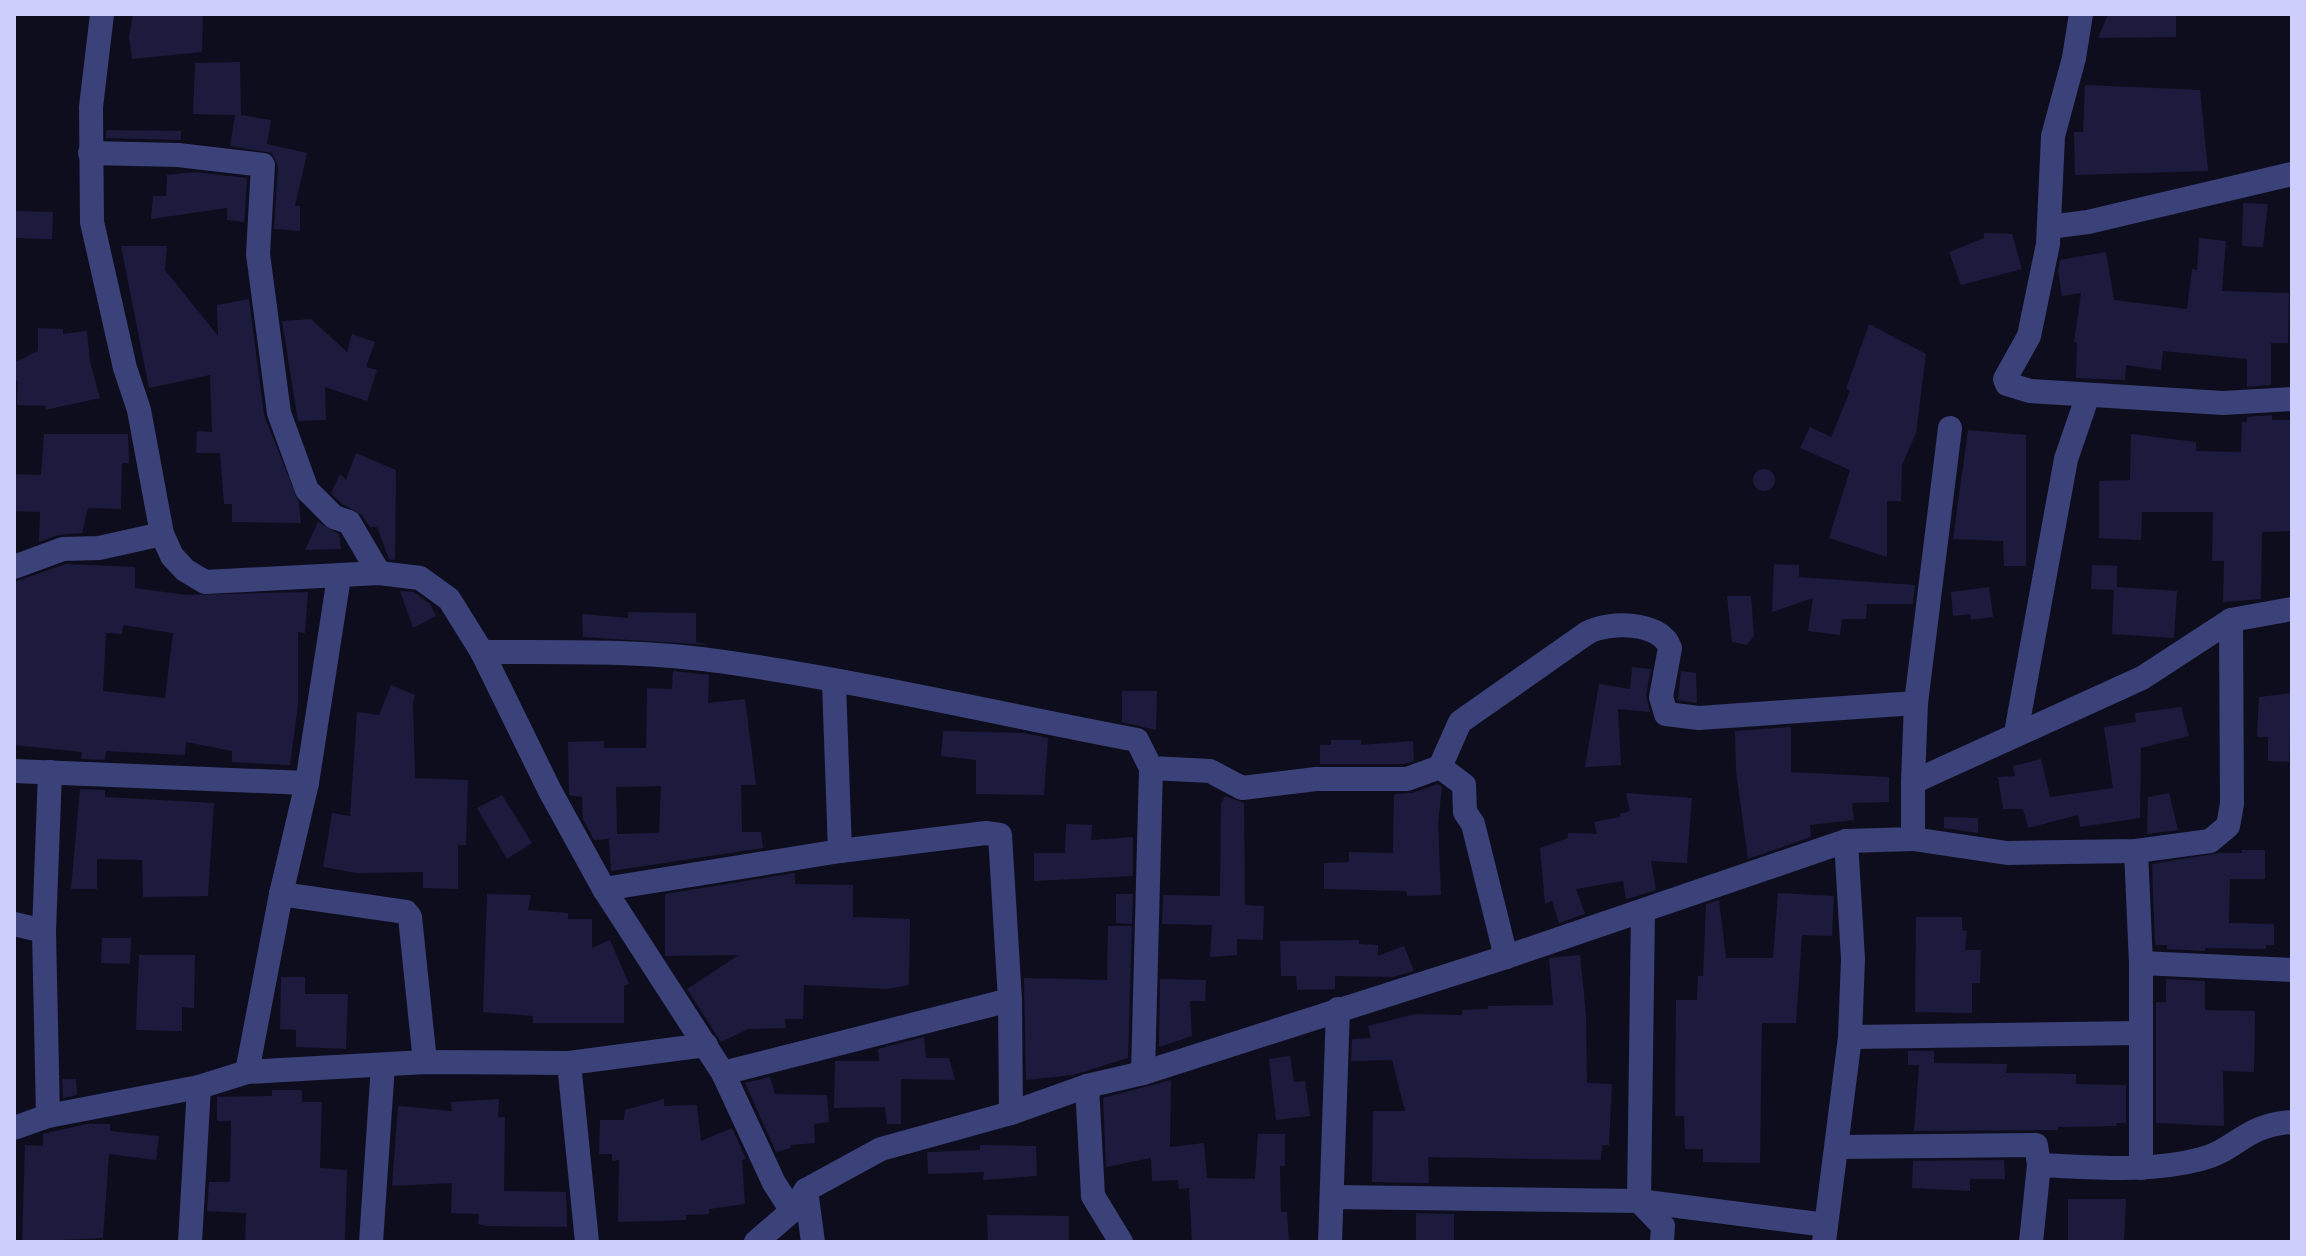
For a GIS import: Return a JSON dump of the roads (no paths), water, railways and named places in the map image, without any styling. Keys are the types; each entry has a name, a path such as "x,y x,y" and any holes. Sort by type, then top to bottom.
{"street":[{"path":"102,14 91,107 92,222 125,368 139,410 162,534 172,556 185,570 205,582 379,573 420,578 436,586 461,616 482,652 550,791 604,889 723,1073 774,1183 792,1211"},
{"path":"2081,14 2074,58 2053,136 2049,227 2029,336 2005,382 2011,387 2030,391 2223,403 2292,399"},
{"path":"90,153 178,155 263,165 258,254 279,413 307,490 334,517 349,522 379,573"},
{"path":"2049,227 2088,222 2292,174"},
{"path":"2016,733 2066,459 2088,395"},
{"path":"1913,839 1916,703 1950,428"},
{"path":"14,567 63,549 99,548 162,534"},
{"path":"247,1072 281,894 307,783 339,577"},
{"path":"1913,782 2142,678 2231,620 2292,609"},
{"path":"756,1242 792,1211 806,1190 881,1149 1011,1113 1087,1086 1143,1073 1506,957 1846,841 1913,839 2007,853 2136,851 2210,841 2228,826 2232,804 2231,620"},
{"path":"1151,768 1210,771 1242,788 1316,779 1407,779 1440,767 1453,734 1470,714 1587,633 1602,627 1652,630 1668,642 1670,648 1661,697 1666,714 1699,718 1916,703"},
{"path":"482,652 575,651 724,662 1137,740 1151,768 1143,1073"},
{"path":"834,683 840,851"},
{"path":"1440,767 1464,785 1465,812 1473,824 1506,957"},
{"path":"14,771 307,783"},
{"path":"48,1116 44,931 50,772"},
{"path":"604,889 840,851 986,833 1000,835 1010,1000 1011,1113"},
{"path":"1333,1197 1639,1201 1825,1234 1850,1037 1853,959 1846,841"},
{"path":"2136,851 2141,963 2141,1168"},
{"path":"281,894 406,912 410,917 425,1062"},
{"path":"1643,911 1639,1201 1663,1226 1662,1242"},
{"path":"14,924 44,931"},
{"path":"2141,963 2292,970"},
{"path":"723,1073 1010,1000"},
{"path":"1330,1242 1338,1009"},
{"path":"1850,1037 2139,1033"},
{"path":"14,1128 48,1116 199,1087 247,1072 425,1062 569,1063 706,1045"},
{"path":"569,1063 587,1242"},
{"path":"371,1242 383,1065"},
{"path":"1087,1086 1093,1196 1121,1242"},
{"path":"190,1242 199,1087"},
{"path":"2039,1165 2141,1168 2198,1160 2257,1127 2292,1122"},
{"path":"1838,1147 2036,1145 2039,1165 2031,1242"},
{"path":"806,1190 813,1242"}]}
